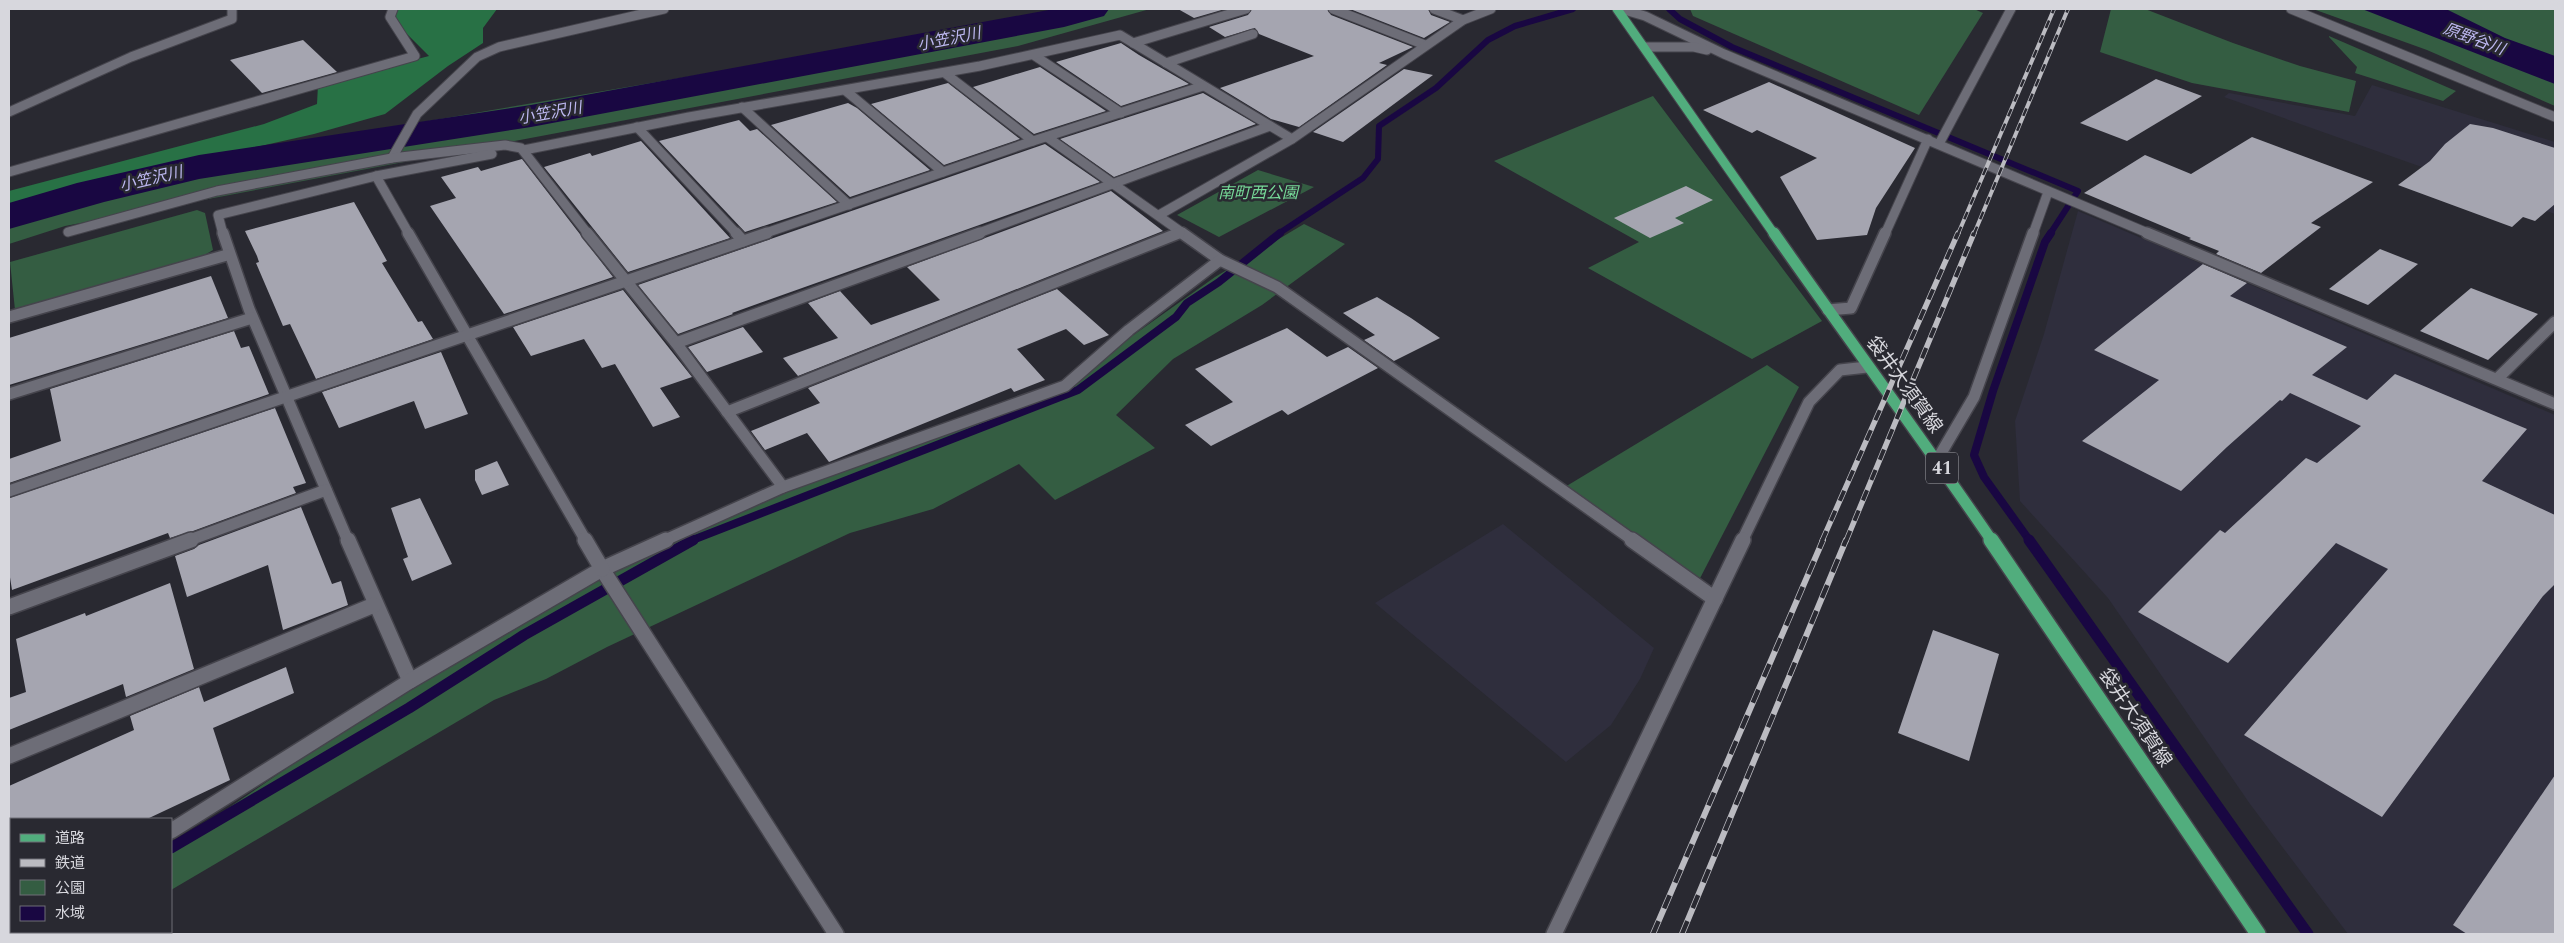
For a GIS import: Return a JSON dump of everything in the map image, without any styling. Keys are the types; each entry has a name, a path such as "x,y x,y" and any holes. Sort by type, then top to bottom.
{"main road":[{"name":"袋井大須賀線","path":"1617,9 1867,367 1937,460 2258,934"}],"street":[{"path":"9,112 130,57 232,19 232,9"},
{"path":"9,172 415,56 390,17 393,9"},
{"path":"392,158 417,114 477,57 500,47 664,9"},
{"path":"1133,43 1246,9"},
{"path":"1333,9 1425,45"},
{"path":"1434,9 1463,20"},
{"path":"1159,214 1292,139 1463,20 1491,9"},
{"path":"1621,9 1645,16 1724,54 2555,404"},
{"path":"1939,144 2011,9"},
{"path":"2290,9 2555,116"},
{"path":"1166,63 1253,34"},
{"path":"410,681 374,605 288,397 252,318 227,255 218,215 376,176 742,107 946,74 1035,56 1120,35 1292,139"},
{"path":"1644,48 1694,47 1724,54"},
{"path":"1035,56 1121,113"},
{"path":"946,74 1033,141"},
{"path":"9,491 467,337 1033,141 1203,86"},
{"path":"846,90 943,172"},
{"path":"742,107 849,205"},
{"path":"637,126 742,241"},
{"path":"676,344 1270,126"},
{"path":"1047,137 1159,214 1220,260 1277,287 1715,599"},
{"path":"1828,310 1851,308 1928,139"},
{"path":"68,232 217,191 392,158 505,145 522,149 624,282 676,344 783,487"},
{"path":"376,176 602,569 836,934"},
{"path":"1937,460 1974,397 2048,192"},
{"path":"727,412 1182,232"},
{"path":"9,317 227,255"},
{"path":"172,830 410,681 602,569 783,487 1065,386 1129,330 1220,260"},
{"path":"9,394 252,318"},
{"path":"2497,379 2555,322"},
{"path":"1554,934 1809,402 1840,370 1867,367"},
{"path":"9,607 326,490"},
{"path":"9,756 374,605"}],"shaded area":[{"path":"2372,85 2555,142 2555,214 2224,97 2229,93 2355,116"},
{"path":"2078,211 2555,415 2555,934 2348,934 2250,804 2108,598 2020,501 2015,421 2044,334"},
{"path":"1503,524 1654,648 1640,679 1611,725 1566,762 1375,603"}],"green space":[{"path":"398,9 497,9 483,28 483,43 448,66 385,114 314,134 87,185 9,209 9,191 264,124 317,104 318,85 429,56 390,17"},
{"path":"1067,9 1150,9 1018,46 65,226 9,244 9,207 60,190 229,155 1055,14"},
{"path":"1690,9 1974,9 1983,13 1919,115 1693,16"},
{"path":"2111,9 2145,9 2233,43 2300,66 2356,81 2349,112 2192,83 2100,52"},
{"path":"2313,9 2555,9 2555,106 2427,50"},
{"path":"2329,37 2456,91 2443,101 2355,73 2357,67"},
{"path":"1653,96 1822,321 1752,359 1588,268 1639,242 1494,161"},
{"name":"南町西公園","path":"1258,170 1314,187 1219,237 1177,215"},
{"path":"197,210 205,213 213,250 203,256 15,310 10,262"},
{"path":"1304,224 1345,244 1262,305 1173,359 1116,415 1155,448 1055,500 1019,464 933,509 850,533 607,647 546,679 494,700 172,889 172,846 437,666 602,569 771,493 1065,386 1083,371 1215,277"},
{"path":"1767,365 1799,387 1696,586 1560,490"}],"water":[{"name":"原野谷川","path":"2362,9 2446,9 2505,38 2555,56 2555,84"}],"building":[{"path":"1178,9 1225,9 1194,18"},
{"path":"1252,9 1327,9 1331,15 1413,47 1379,63 1387,65 1299,127 1271,119 1220,88 1314,56 1259,34 1255,28 1225,37 1209,27 1248,15"},
{"path":"1350,9 1428,9 1431,15 1450,22 1424,38"},
{"path":"303,40 337,72 262,93 230,60"},
{"path":"1121,43 1189,84 1121,106 1056,62"},
{"path":"1040,67 1106,111 1034,134 973,87"},
{"path":"1404,69 1433,75 1343,142 1313,132"},
{"path":"2156,79 2202,96 2127,141 2080,123"},
{"path":"1769,82 1915,148 1876,208 1867,235 1817,240 1780,177 1817,158 1757,130 1752,133 1703,110"},
{"path":"948,83 1020,139 944,165 871,104"},
{"path":"1203,93 1256,124 1114,177 1060,139"},
{"path":"848,103 857,108 930,170 850,197 771,125"},
{"path":"739,120 750,131 757,129 837,202 745,232 659,141"},
{"path":"2470,124 2493,128 2555,148 2555,204 2535,221 2523,217 2512,227 2398,185 2430,161 2445,144"},
{"path":"2252,137 2373,182 2311,223 2321,227 2261,273 2216,254 2219,251 2189,239 2191,238 2084,193 2145,155 2191,174"},
{"path":"641,141 730,238 628,272 544,167 590,153 592,156"},
{"path":"1045,144 1100,182 678,334 638,285"},
{"path":"522,159 613,277 504,314 430,206 456,198 441,177 478,167 481,171"},
{"path":"1686,186 1713,200 1675,218 1684,223 1650,238 1614,218"},
{"path":"1111,191 1163,231 798,376 783,358 838,338 808,303 840,291 871,325 940,300 907,267"},
{"path":"354,202 387,261 382,263 418,322 422,321 433,339 316,379 290,324 283,326 256,263 259,262 257,256 245,231"},
{"path":"2380,249 2418,264 2368,305 2329,289"},
{"path":"2203,264 2247,283 2230,296 2347,347 2312,375 2367,400 2395,374 2527,429 2482,481 2555,515 2555,584 2543,596 2382,817 2244,735 2388,569 2336,543 2228,663 2138,612 2220,530 2225,533 2306,458 2317,463 2361,426 2290,393 2227,447 2181,491 2082,441 2159,380 2094,350"},
{"path":"211,276 228,318 9,385 9,338"},
{"path":"2471,288 2538,314 2488,360 2420,331"},
{"path":"1057,289 1109,335 1084,345 1066,329 1017,349 1045,380 1014,392 1011,388 829,462 807,433 765,450 751,431 820,403 808,388"},
{"path":"623,290 692,377 660,388 680,417 653,427 615,364 602,368 584,339 531,356 513,327"},
{"path":"1377,297 1440,338 1394,361 1364,340 1375,335 1343,313"},
{"path":"743,327 763,352 707,372 688,347"},
{"path":"1287,328 1327,357 1348,347 1378,368 1288,415 1282,410 1211,446 1185,425 1233,402 1195,369"},
{"path":"234,331 241,348 249,346 269,394 9,483 9,459 61,441 50,389"},
{"path":"441,352 468,414 425,429 414,401 339,428 322,392"},
{"path":"275,408 306,483 293,487 296,493 193,531 170,538 168,533 12,590 9,571 9,498"},
{"path":"497,461 509,485 482,495 475,480 475,470"},
{"path":"420,498 452,564 412,581 403,559 408,557 391,508"},
{"path":"301,507 332,584 341,581 348,605 283,630 268,565 187,597 175,556 194,549 199,545"},
{"path":"170,583 194,669 126,697 123,684 9,730 9,698 26,692 16,639 85,613 86,616"},
{"path":"1933,630 1999,654 1969,761 1898,733"},
{"path":"286,667 294,693 213,728 230,780 149,818 9,819 9,786 134,730 130,716 199,687 204,702"},
{"path":"2555,775 2555,934 2467,934 2453,925"}],"waterway":[{"name":"小笠沢川","path":"9,216 92,192 199,167 531,116 1064,17 1092,9"},
{"path":"1278,234 1363,178 1378,159 1379,126 1436,88 1488,40 1515,26 1573,9"},
{"path":"1669,9 1680,19 1732,47 2078,191 2050,234"},
{"path":"690,541 1078,390 1176,317 1187,303 1219,282 1280,233"},
{"path":"2030,541 1984,477 1974,455 1993,391 2045,242 2051,233"},
{"path":"172,847 409,708 524,635 693,540"},
{"path":"2029,540 2308,934"}],"railway":[{"path":"1958,234 2054,9"},
{"path":"1974,234 2068,9"},
{"path":"1822,541 1958,233"},
{"path":"1846,541 1974,233"},
{"path":"1653,934 1823,540"},
{"path":"1682,934 1846,540"}]}
